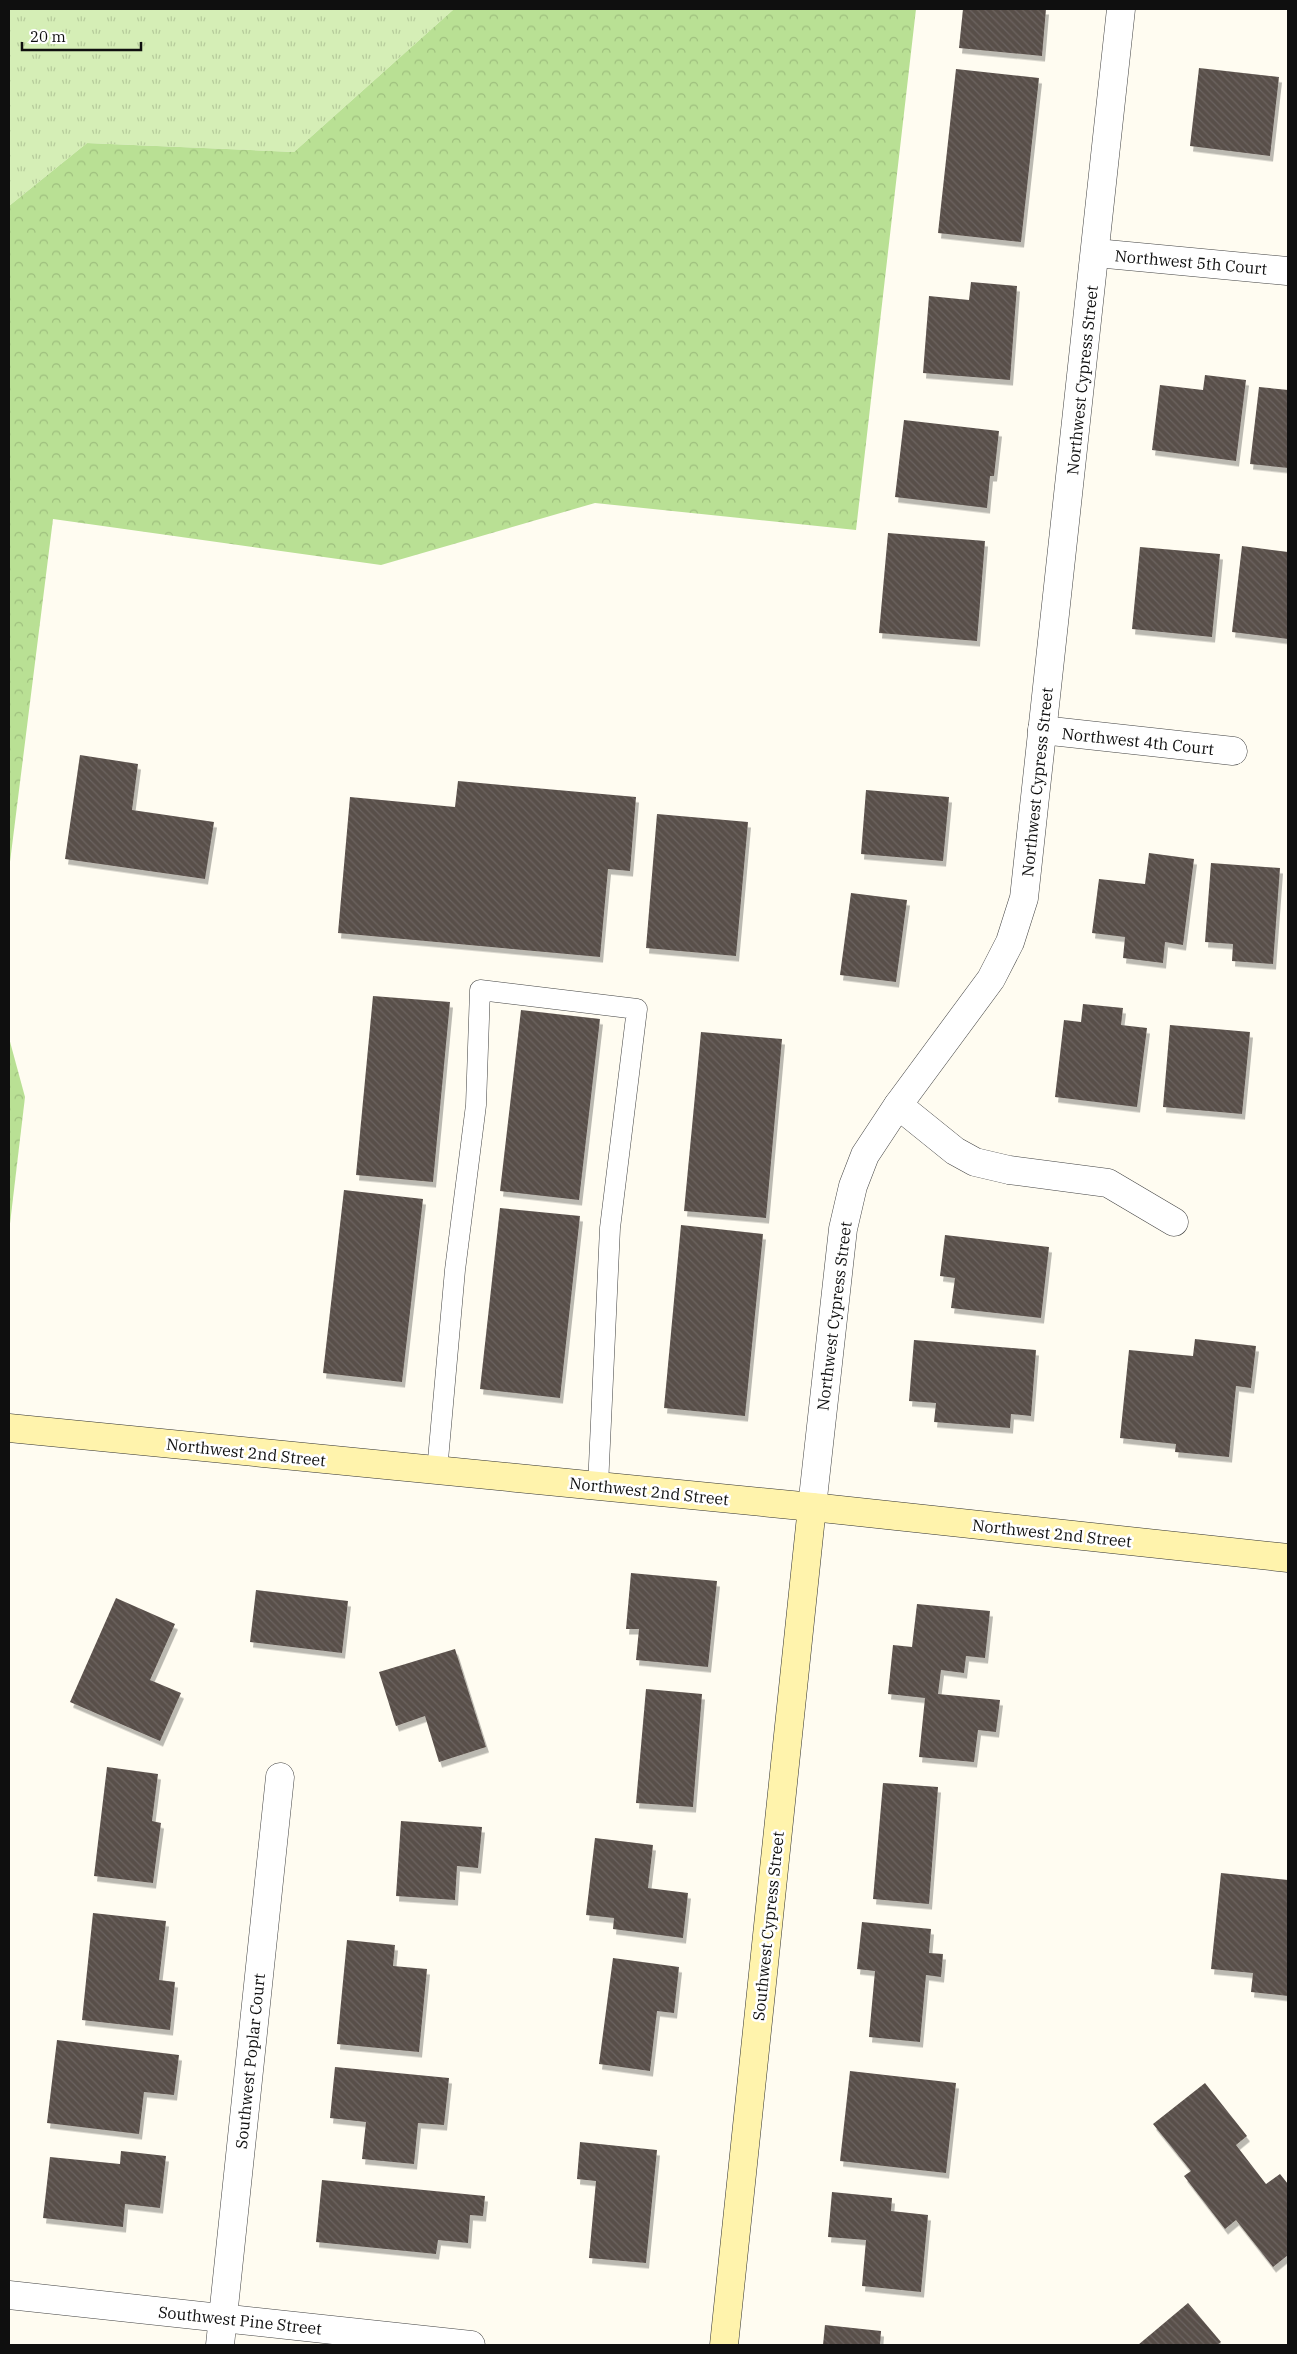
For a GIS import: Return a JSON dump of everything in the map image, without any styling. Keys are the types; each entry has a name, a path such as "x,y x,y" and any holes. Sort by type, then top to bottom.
{"main road":[{"name":"Northwest 2nd Street","path":"9,1428 598,1486 1288,1558"},
{"name":"Southwest Cypress Street","path":"724,2345 812,1508"}],"street":[{"name":"Northwest Cypress Street","path":"812,1508 843,1229 853,1186 865,1155 898,1105 991,979 1010,942 1024,898 1096,252 1121,9"},
{"name":"Northwest 5th Court","path":"1096,252 1287,271"},
{"name":"Northwest 4th Court","path":"1042,730 1233,751"},
{"path":"898,1105 955,1151 975,1162 1009,1170 1108,1183 1174,1222"},
{"name":"Southwest Poplar Court","path":"220,2345 280,1777"},
{"name":"Southwest Pine Street","path":"9,2296 223,2317 471,2345"}],"lane":[{"path":"437,1471 455,1270 476,1105 480,990 637,1009 610,1228 598,1486"}],"green space":[{"path":"9,9 454,9 294,152 87,143 9,206"},
{"path":"454,9 916,9 856,530 595,503 381,565 53,519 9,870 9,206 87,143 294,152"},
{"path":"9,1038 25,1097 9,1232"}],"building":[{"path":"963,9 1046,9 1042,56 959,48"},
{"path":"1199,68 1279,77 1270,156 1190,146"},
{"path":"956,69 1039,78 1021,242 938,233"},
{"path":"971,282 1017,286 1010,380 923,373 929,296 969,300"},
{"path":"1205,375 1246,380 1236,461 1152,450 1160,385 1203,390"},
{"path":"1259,387 1288,390 1288,468 1250,464"},
{"path":"904,420 999,431 994,476 990,476 987,508 895,497"},
{"path":"888,533 985,541 977,641 879,633"},
{"path":"1242,546 1288,552 1288,639 1232,632"},
{"path":"1140,547 1220,554 1212,637 1132,629"},
{"path":"80,755 138,764 132,810 214,822 205,879 65,859"},
{"path":"458,781 636,797 630,871 608,869 600,957 338,933 350,797 455,807"},
{"path":"866,790 949,797 943,861 861,854"},
{"path":"657,814 748,822 736,956 646,948"},
{"path":"1149,853 1194,859 1183,945 1165,942 1163,963 1123,958 1125,937 1092,933 1099,879 1145,884"},
{"path":"1211,863 1280,868 1273,964 1232,961 1233,944 1205,942"},
{"path":"851,893 907,900 896,982 840,975"},
{"path":"373,996 450,1002 433,1182 356,1175"},
{"path":"1083,1004 1123,1008 1121,1025 1147,1028 1137,1107 1055,1097 1064,1020 1081,1022"},
{"path":"521,1010 600,1019 579,1200 500,1191"},
{"path":"1170,1025 1250,1032 1242,1114 1163,1107"},
{"path":"701,1032 782,1039 766,1218 684,1211"},
{"path":"344,1190 423,1199 402,1382 323,1373"},
{"path":"500,1208 580,1216 560,1398 480,1389"},
{"path":"681,1225 763,1234 745,1416 664,1408"},
{"path":"945,1235 1049,1247 1041,1318 951,1308 955,1278 940,1276"},
{"path":"1195,1339 1256,1346 1251,1388 1236,1386 1229,1457 1175,1452 1176,1444 1120,1438 1129,1350 1193,1356"},
{"path":"914,1340 1036,1350 1031,1416 1011,1414 1010,1428 934,1422 936,1403 909,1401"},
{"path":"631,1573 717,1581 708,1667 636,1660 639,1629 626,1629"},
{"path":"256,1590 348,1601 342,1653 250,1642"},
{"path":"116,1598 175,1624 150,1680 181,1693 160,1741 70,1702"},
{"path":"917,1604 990,1611 985,1658 966,1656 964,1673 941,1670 938,1694 1000,1700 996,1732 978,1730 974,1762 919,1757 925,1698 888,1694 893,1645 912,1647"},
{"path":"455,1649 486,1747 439,1762 425,1716 396,1726 379,1672"},
{"path":"646,1689 702,1694 693,1807 636,1803"},
{"path":"107,1767 158,1774 152,1821 161,1823 153,1883 94,1876"},
{"path":"883,1783 938,1787 929,1904 873,1899"},
{"path":"401,1821 482,1827 478,1868 457,1866 455,1900 396,1896"},
{"path":"595,1838 653,1845 648,1888 688,1893 683,1938 613,1929 614,1918 586,1915"},
{"path":"1221,1873 1288,1880 1288,1996 1251,1992 1253,1973 1211,1969"},
{"path":"93,1913 166,1921 159,1980 175,1982 170,2030 82,2020"},
{"path":"862,1922 931,1929 929,1953 943,1954 941,1977 926,1975 920,2042 869,2037 875,1971 857,1969"},
{"path":"347,1940 395,1945 393,1966 427,1969 419,2052 337,2044"},
{"path":"613,1958 679,1967 674,2013 657,2011 650,2071 599,2064"},
{"path":"57,2040 179,2055 174,2095 144,2092 139,2134 47,2123"},
{"path":"335,2067 449,2078 444,2125 418,2123 414,2164 362,2159 366,2122 330,2118"},
{"path":"850,2071 956,2083 946,2173 840,2161"},
{"path":"1205,2083 1247,2136 1236,2145 1266,2184 1280,2174 1288,2184 1288,2255 1273,2267 1236,2220 1225,2229 1184,2176 1191,2171 1153,2124"},
{"path":"580,2142 657,2150 646,2263 589,2258 596,2181 577,2179"},
{"path":"121,2151 166,2156 160,2208 125,2204 123,2227 43,2218 50,2157 120,2164"},
{"path":"322,2180 485,2196 483,2216 470,2215 468,2243 438,2240 436,2254 316,2242"},
{"path":"832,2192 892,2198 891,2211 928,2215 921,2292 862,2286 866,2240 828,2237"},
{"path":"1188,2303 1221,2342 1217,2345 1138,2345"},
{"path":"825,2325 881,2331 880,2345 823,2345"}]}
